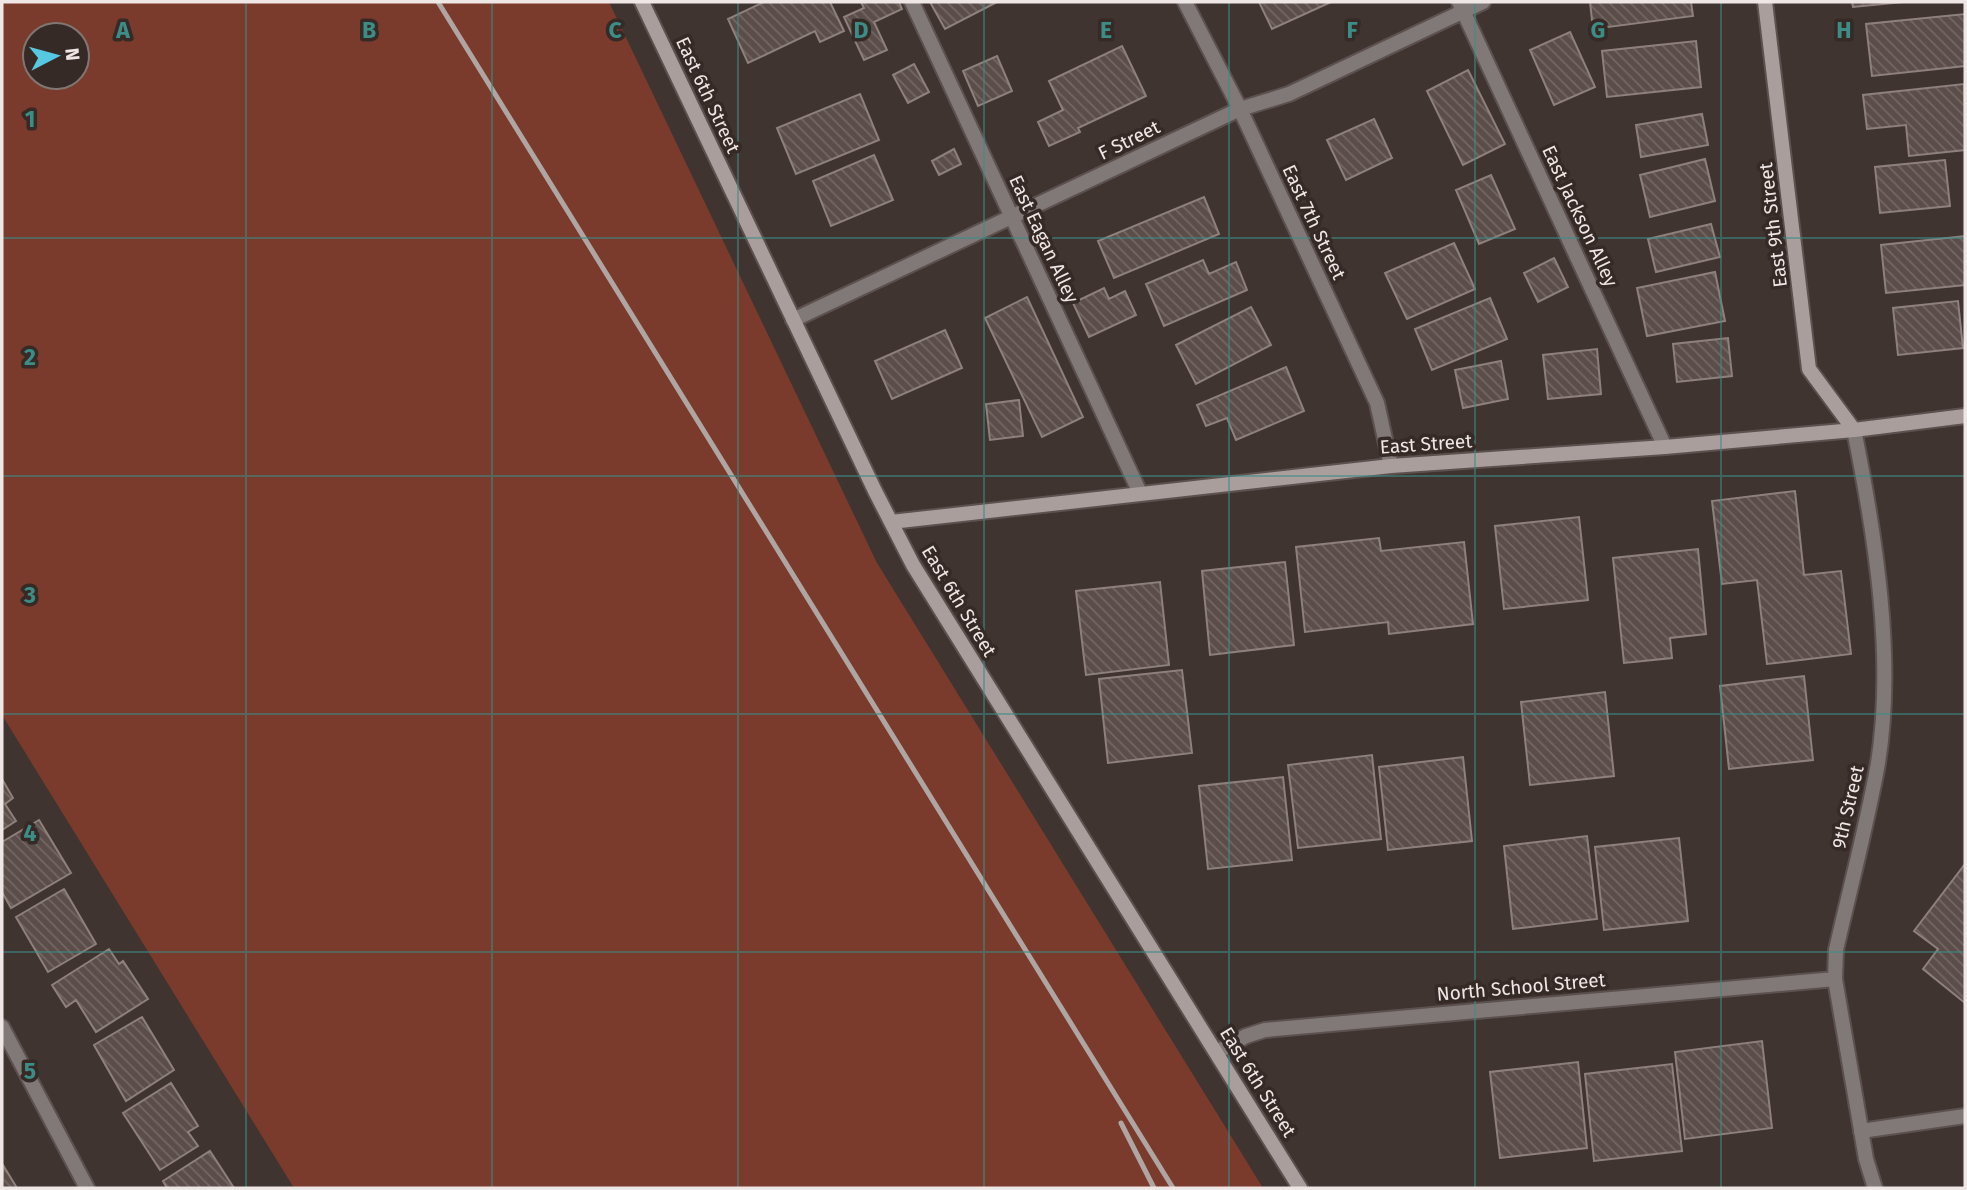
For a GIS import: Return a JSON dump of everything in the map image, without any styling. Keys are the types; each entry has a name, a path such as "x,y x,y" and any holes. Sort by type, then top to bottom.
{"street":[{"name":"East 6th Street","path":"642,2 913,565 1300,1188"},
{"name":"East Eagan Alley","path":"912,2 1140,493"},
{"name":"East 7th Street","path":"1185,2 1240,109 1377,403 1391,466"},
{"name":"F Street","path":"793,320 1240,109 1289,94 1462,6 1483,2"},
{"name":"East 9th Street","path":"1765,2 1809,369 1854,430"},
{"name":"East Jackson Alley","path":"1462,6 1665,447"},
{"name":"East Street","path":"891,522 1391,466 1665,447 1854,430 1965,416"},
{"name":"9th Street","path":"1854,430 1872,523 1881,609 1883,688 1878,762 1836,950 1835,979 1866,1159 1875,1188"},
{"name":"North School Street","path":"1217,1052 1246,1036 1265,1030 1835,979"},
{"path":"2,1027 87,1188"},
{"path":"1861,1131 1965,1116"}],"shaded area":[{"path":"2,2 609,2 877,563 1263,1188 294,1188 2,715"}],"building":[{"path":"764,2 830,2 844,31 820,42 815,31 748,63 728,19"},
{"path":"861,2 899,2 902,9 874,22 887,50 864,60 844,17 864,8"},
{"path":"930,2 997,2 945,29"},
{"path":"1259,2 1331,2 1272,29"},
{"path":"1590,2 1691,2 1693,16 1593,29"},
{"path":"1852,2 1904,2 1853,7"},
{"path":"1965,14 1965,66 1872,76 1866,24"},
{"path":"1570,32 1595,87 1554,105 1530,50"},
{"path":"1696,41 1701,87 1607,97 1602,51"},
{"path":"1122,46 1146,96 1078,128 1080,132 1049,146 1038,122 1063,110 1049,81"},
{"path":"997,56 1012,91 978,106 963,71"},
{"path":"914,64 929,92 908,103 893,75"},
{"path":"1468,70 1505,144 1463,165 1427,91"},
{"path":"1964,84 1965,150 1909,156 1906,125 1867,129 1863,95"},
{"path":"860,94 879,140 796,174 777,128"},
{"path":"1702,114 1708,145 1641,157 1636,125"},
{"path":"1374,119 1392,158 1346,180 1327,140"},
{"path":"954,149 961,164 939,175 932,161"},
{"path":"874,155 893,200 831,226 813,181"},
{"path":"1705,159 1715,201 1650,217 1640,175"},
{"path":"1945,160 1950,206 1880,213 1875,167"},
{"path":"1491,175 1515,229 1479,244 1456,190"},
{"path":"1204,197 1219,234 1114,278 1098,241"},
{"path":"1711,224 1720,257 1656,272 1648,239"},
{"path":"1965,236 1965,285 1886,293 1881,245"},
{"path":"1454,243 1475,289 1407,319 1385,273"},
{"path":"1554,258 1568,287 1538,302 1524,273"},
{"path":"1203,260 1209,274 1236,262 1247,290 1164,326 1146,284"},
{"path":"1715,272 1725,321 1647,336 1637,288"},
{"path":"1104,288 1109,299 1125,291 1136,315 1089,337 1073,303"},
{"path":"1027,297 1083,417 1042,437 985,318"},
{"path":"1490,298 1507,339 1432,370 1415,329"},
{"path":"1958,301 1963,348 1898,355 1893,308"},
{"path":"1251,307 1271,345 1196,384 1176,345"},
{"path":"945,330 962,368 892,399 875,361"},
{"path":"1728,338 1732,376 1677,382 1673,344"},
{"path":"1597,349 1601,394 1548,399 1543,355"},
{"path":"1501,361 1508,399 1463,408 1455,370"},
{"path":"1286,367 1304,411 1236,440 1227,418 1206,426 1197,405"},
{"path":"1019,400 1023,436 990,440 986,404"},
{"path":"1795,491 1804,575 1841,571 1851,654 1767,664 1757,580 1722,584 1712,501"},
{"path":"1579,517 1588,600 1504,609 1495,526"},
{"path":"1379,538 1381,551 1464,542 1473,624 1389,634 1388,622 1305,632 1296,547"},
{"path":"1698,549 1706,634 1670,638 1672,658 1624,663 1613,558"},
{"path":"1285,562 1294,645 1210,655 1202,571"},
{"path":"1160,582 1169,665 1086,675 1076,591"},
{"path":"1182,670 1192,753 1108,763 1099,679"},
{"path":"1804,676 1813,760 1729,769 1720,686"},
{"path":"1605,692 1614,776 1530,785 1521,702"},
{"path":"1372,755 1381,839 1298,848 1288,765"},
{"path":"1463,757 1472,841 1388,850 1379,767"},
{"path":"1283,777 1292,860 1208,869 1199,786"},
{"path":"2,779 13,798 5,804 16,821 2,830"},
{"path":"39,820 71,873 11,908 2,892 2,842"},
{"path":"1587,836 1597,919 1513,929 1504,846"},
{"path":"1679,838 1688,921 1604,930 1595,847"},
{"path":"1965,864 1965,1003 1923,969 1938,949 1914,931"},
{"path":"64,889 96,944 48,972 16,917"},
{"path":"109,949 119,964 123,961 148,999 96,1032 76,1000 66,1007 52,985"},
{"path":"142,1017 174,1070 126,1101 94,1045"},
{"path":"1762,1041 1772,1128 1685,1139 1675,1052"},
{"path":"1578,1062 1587,1148 1500,1158 1490,1072"},
{"path":"1672,1064 1682,1151 1594,1161 1585,1074"},
{"path":"171,1083 198,1126 188,1132 198,1146 160,1170 123,1113"},
{"path":"210,1151 234,1188 167,1188 163,1181"},
{"path":"3,1165 17,1188 2,1188"}],"railway":[{"path":"438,2 1173,1188"},
{"path":"1121,1123 1154,1188"}]}
